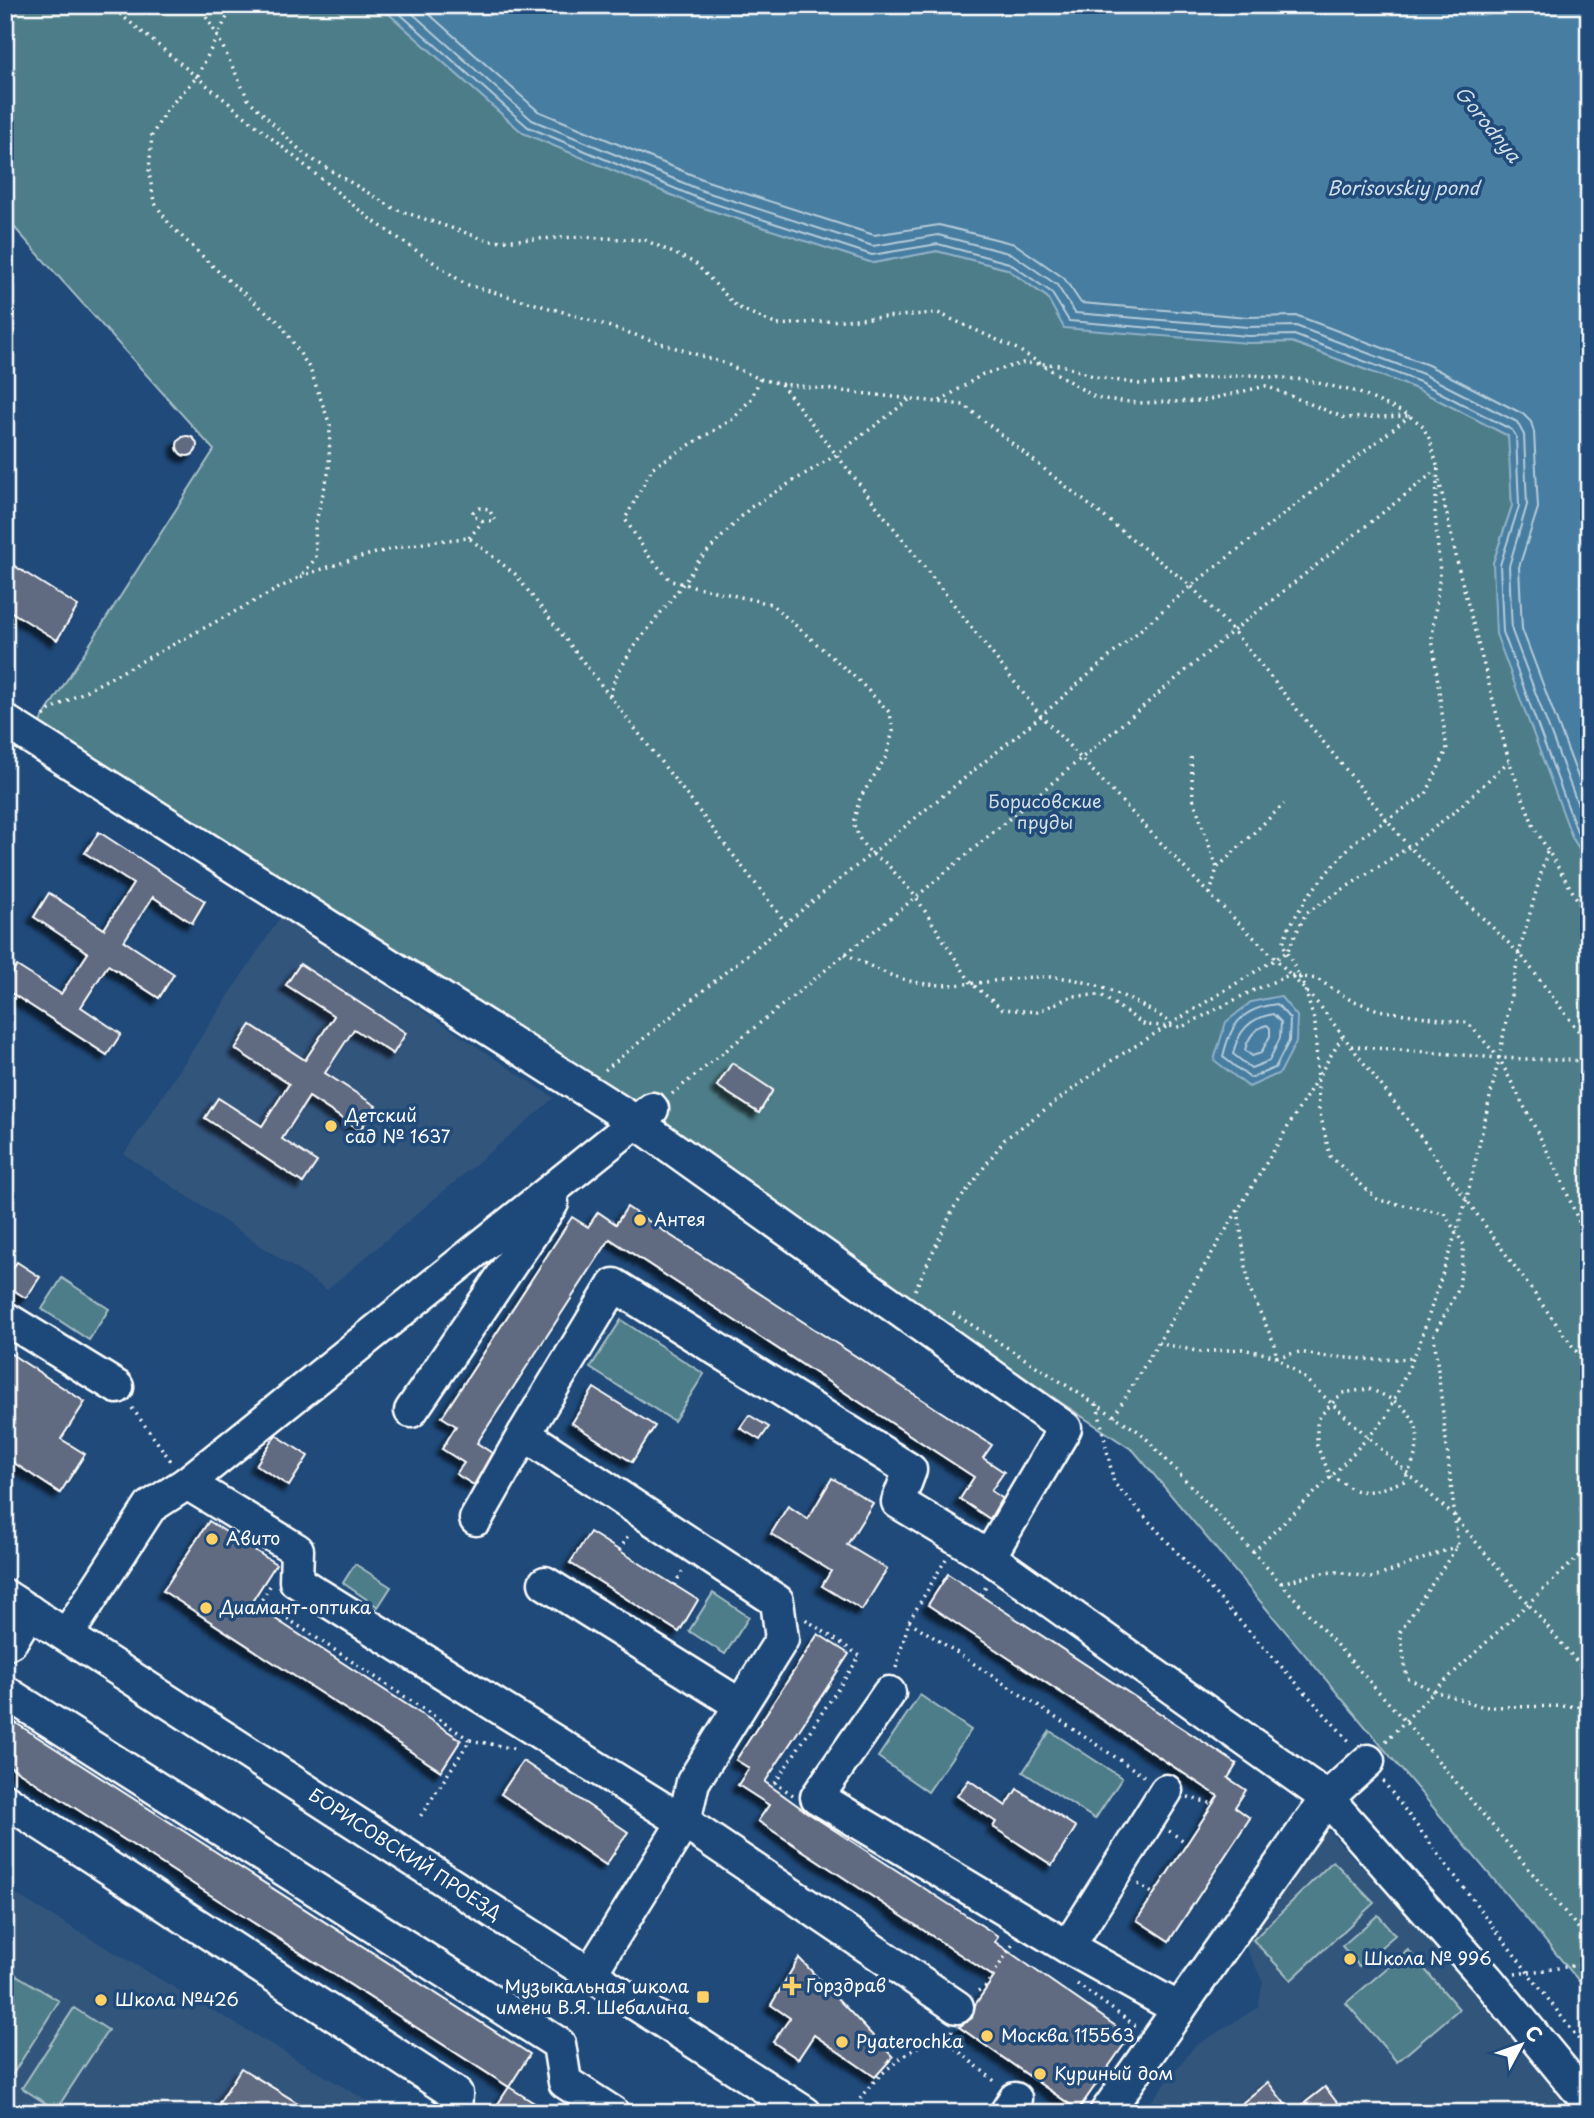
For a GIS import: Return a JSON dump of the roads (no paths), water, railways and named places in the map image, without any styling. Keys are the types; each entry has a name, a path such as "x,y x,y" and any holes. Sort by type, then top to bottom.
{"street":[{"path":"15,727 645,1115 1065,1428 989,1557"},
{"path":"67,1635 150,1507 187,1483 645,1115"},
{"path":"411,1411 570,1176"},
{"path":"476,1519 614,1285 910,1470 898,1503 989,1557 1327,1798 1487,1979 1589,2103"},
{"path":"5,1318 117,1387"},
{"path":"524,1434 777,1601 782,1639 693,1782 684,1822 590,1974"},
{"path":"187,1483 297,1550 296,1581 684,1822 955,2018"},
{"path":"545,1583 740,1705"},
{"path":"5,1644 11,1641 17,1603"},
{"name":"БОРИСОВСКИЙ ПРОЕЗД","path":"17,1603 805,2113"},
{"path":"5,1692 559,2044 565,2082 613,2113"},
{"path":"889,1693 817,1797 1068,1947 1179,2009"},
{"path":"1105,2113 1327,1798 1368,1761"},
{"path":"1068,1947 1166,1791"},
{"path":"5,1800 456,2094 455,2113"}],"water":[{"name":"Borisovskiy pond","path":"379,5 1589,5 1589,864 1572,837 1496,634 1493,563 1512,506 1508,436 1417,389 1292,342 1248,343 1064,328 1047,297 1007,269 937,251 873,263 698,206 523,133"},
{"path":"1280,996 1297,1016 1296,1042 1280,1073 1249,1087 1214,1060 1226,1022 1251,1002"}],"place":[{"name":"Детский сад № 1637","path":"331,1126"},
{"name":"Антея","path":"640,1220"},
{"name":"Авито","path":"212,1539"},
{"name":"Диамант-оптика","path":"206,1608"},
{"name":"Школа № 996","path":"1350,1959"},
{"name":"Горздрав","path":"792,1986"},
{"name":"Музыкальная школа имени В.Я. Шебалина","path":"703,1997"},
{"name":"Школа №426","path":"101,2000"},
{"name":"Москва 115563","path":"987,2036"},
{"name":"Pyaterochka","path":"842,2042"},
{"name":"Куриный дом","path":"1040,2074"}],"water label":[{"name":"Gorodnya","path":"1488,124"}],"park label":[{"name":"Борисовские пруды","path":"1045,812"}]}
